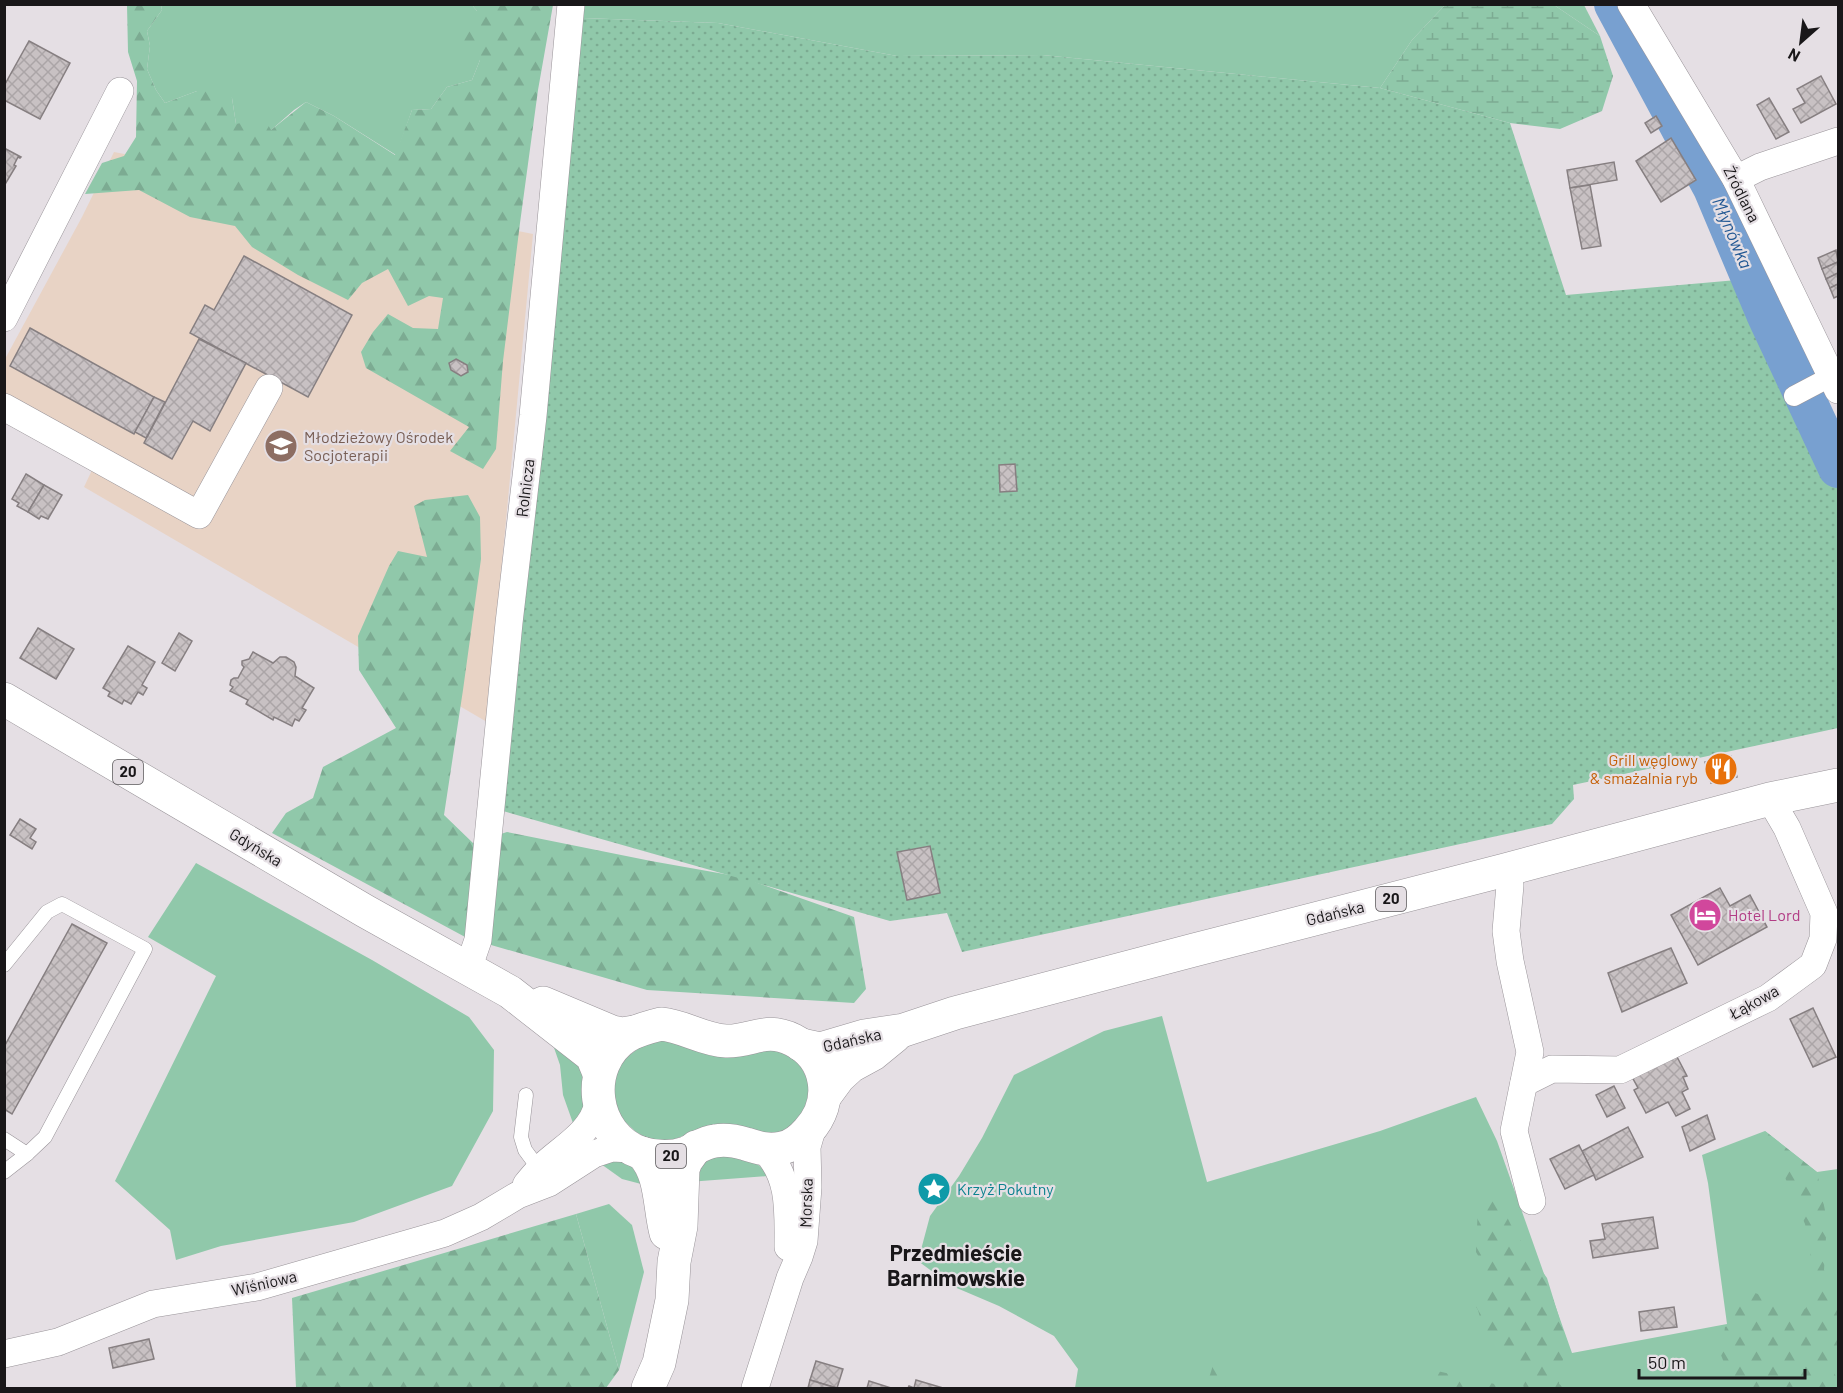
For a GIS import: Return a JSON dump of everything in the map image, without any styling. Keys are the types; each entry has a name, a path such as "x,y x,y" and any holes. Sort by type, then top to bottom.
{"main road":[{"name":"Gdyńska","path":"4,699 365,911 510,992 591,1056 596,1063 599,1088"},
{"name":"Gdańska","path":"801,1045 820,1049 864,1036 904,1030 955,1013 1194,950 1770,800 1839,785"},
{"name":"Gdyńska","path":"510,992 554,1006 612,1032 622,1034 634,1032"},
{"name":"20","path":"661,1024 671,1025 713,1040 738,1041 765,1034 785,1036 801,1045 815,1058 820,1067 824,1077 825,1096 819,1118 813,1126 801,1139 783,1148 764,1149 727,1140 714,1141 675,1155 655,1156 637,1151 621,1142 604,1121 599,1088 608,1055 634,1032 661,1024"},
{"name":"Gdańska","path":"825,1096 839,1077 851,1066 873,1054 904,1030"},
{"path":"648,1389 659,1363 672,1300 674,1262 681,1226 683,1169 696,1147"},
{"path":"637,1151 651,1164 674,1262"}],"street":[{"name":"Rolnicza","path":"468,969 478,940 509,623 534,404 571,4"},
{"name":"Źródlana","path":"1631,4 1736,179 1830,383"},
{"path":"4,318 120,91"},
{"path":"1736,179 1760,167 1839,141"},
{"path":"1794,396 1830,383"},
{"path":"4,407 199,515 269,388"},
{"name":"Łąkowa","path":"1524,1083 1552,1069 1620,1070 1768,998 1813,965 1823,939 1824,913 1787,828 1770,800"},
{"path":"1505,870 1510,885 1507,941 1530,1052 1514,1131 1532,1202"},
{"name":"Wiśniowa","path":"4,1354 58,1342 153,1304 257,1287 445,1233 518,1196 544,1176 590,1124 596,1114 599,1088"},
{"name":"Morska","path":"755,1389 804,1241 808,1187 807,1147 813,1126"},
{"name":"Wiśniowa","path":"544,1176 612,1148 637,1151"},
{"name":"Morska","path":"764,1149 775,1160 786,1189 790,1278"}],"lane":[{"path":"4,965 47,912 62,904 145,949 45,1137 4,1172"},
{"path":"526,1095 521,1137 525,1150 544,1176"},
{"path":"4,1139 27,1154"}],"shaded area":[{"name":"Młodzieżowy Ośrodek Socjoterapii","path":"114,152 533,234 487,722 84,487 92,470 5,422 5,359 82,217"}],"green space":[{"path":"585,4 1445,5 1412,40 1380,88 1042,55 897,56 718,23 583,18"},
{"path":"127,5 161,5 162,10 147,31 150,46 147,69 156,90 165,103 197,91 223,89 232,98 236,124 264,118 271,130 306,102 334,116 395,155 412,110 431,109 447,87 472,80 480,60 451,35 477,11 472,5 553,5 538,90 520,223 503,361 496,449 483,469 450,451 469,427 366,368 361,352 373,332 388,314 413,328 438,329 443,298 429,296 408,306 388,269 362,283 348,300 298,275 252,247 235,226 190,217 139,190 85,194 102,163 124,156 136,137 137,81 128,52"},
{"path":"161,5 472,5 477,11 480,60 472,80 447,87 431,109 412,110 396,155 334,116 306,102 270,131 236,124 232,98 197,91 165,103 156,90 147,69 150,46 147,31 162,10"},
{"path":"1445,5 1554,5 1600,36 1613,76 1602,111 1560,129 1510,123 1380,88 1412,40"},
{"path":"1554,5 1584,5 1600,36"},
{"path":"583,18 718,23 897,56 1042,55 1380,88 1510,123 1566,295 1737,280 1838,487 1838,728 1573,785 1574,799 1552,824 962,952 947,913 890,921 503,811"},
{"path":"468,495 480,517 481,559 444,815 473,843 507,832 741,877 854,917 866,989 854,1003 647,990 467,938 272,833 286,813 313,798 323,767 396,728 359,670 358,636 398,551 427,557 414,506 425,500"},
{"path":"196,863 372,960 469,1017 494,1050 493,1111 452,1186 354,1222 221,1246 176,1260 170,1230 115,1181 216,976 148,937"},
{"path":"1162,1016 1207,1182 1380,1131 1476,1097 1497,1141 1572,1353 1727,1324 1708,1183 1702,1155 1765,1131 1817,1172 1838,1169 1838,1388 1075,1388 1078,1369 1054,1336 999,1306 952,1286 918,1261 930,1216 959,1176 982,1138 1014,1075 1104,1031"},
{"path":"663,1040 779,1051 787,1054 800,1065 808,1080 808,1105 790,1129 774,1134 703,1129 669,1141 645,1137 622,1119 614,1101 615,1073 623,1060 643,1045"},
{"path":"552,1042 584,1063 584,1106 574,1126 563,1095 560,1065"},
{"path":"1765,1131 1817,1172 1827,1220 1824,1270 1838,1297 1838,1347 1827,1352 1838,1388 1734,1388 1721,1355 1725,1327 1733,1324 1733,1286 1805,1309 1817,1291 1805,1224"},
{"path":"710,1155 749,1159 762,1168 768,1176 688,1182"},
{"path":"621,1160 631,1166 645,1185 622,1179 601,1164"},
{"path":"1497,1197 1514,1231 1547,1278 1566,1340 1559,1384 1567,1388 1524,1388 1514,1355 1485,1336 1478,1310 1467,1293 1488,1289 1487,1271 1476,1252 1478,1205"},
{"path":"609,1204 632,1225 644,1272 619,1370 576,1214"},
{"path":"576,1214 619,1370 606,1388 296,1388 292,1298"},
{"path":"1213,1365 1226,1388 1206,1388"},
{"path":"1424,1368 1499,1385 1498,1388 1438,1388"}],"building":[{"path":"29,41 70,63 40,119 4,100 4,86"},
{"path":"1821,76 1836,104 1801,123 1793,109 1805,103 1797,89"},
{"path":"1769,98 1789,132 1776,139 1757,105"},
{"path":"1656,116 1662,126 1651,133 1645,123"},
{"path":"1671,138 1696,180 1661,202 1636,161"},
{"path":"4,148 21,157 18,157 14,165 16,166 4,186"},
{"path":"1614,162 1617,180 1570,188 1567,170"},
{"path":"1590,185 1601,246 1582,249 1570,188"},
{"path":"1836,250 1838,262 1822,269 1818,258"},
{"path":"244,256 352,315 308,397 190,333 205,305 214,310"},
{"path":"1838,262 1838,273 1826,279 1822,269"},
{"path":"1838,273 1838,284 1830,288 1826,279"},
{"path":"1838,284 1838,296 1834,298 1830,288"},
{"path":"30,328 154,397 134,434 10,366"},
{"path":"199,339 246,363 210,431 193,421 172,459 144,443"},
{"path":"456,359 467,365 468,372 461,376 451,370 449,363"},
{"path":"154,397 165,402 146,438 135,432"},
{"path":"1015,464 1017,491 1000,492 999,465"},
{"path":"26,474 44,485 28,512 17,506 19,503 12,499"},
{"path":"44,485 62,495 48,519 41,516 39,519 28,512"},
{"path":"38,628 74,649 56,679 20,658"},
{"path":"179,633 192,641 175,671 162,663"},
{"path":"128,646 155,662 142,685 147,688 143,695 138,692 131,704 124,700 122,704 108,696 110,692 103,688"},
{"path":"253,652 273,663 280,657 286,657 294,662 295,676 314,688 302,708 306,710 299,721 295,719 292,726 274,717 273,720 246,704 248,700 230,691 233,687 230,685 231,680 238,678 244,667 242,661 249,659"},
{"name":"Grill węglowy & smażalnia ryb","path":"1731,756 1737,777 1711,783 1705,762"},
{"path":"20,819 36,829 30,838 36,842 32,849 10,835"},
{"path":"930,846 940,893 907,900 897,852"},
{"path":"1720,888 1730,906 1750,895 1767,927 1698,965 1671,915"},
{"path":"72,924 107,943 12,1114 4,1109 4,1047"},
{"path":"1671,948 1687,983 1622,1012 1608,973"},
{"path":"1813,1008 1836,1057 1813,1067 1790,1019"},
{"path":"1675,1053 1687,1076 1683,1077 1688,1089 1682,1092 1690,1109 1676,1116 1668,1102 1646,1113 1634,1090 1638,1088 1631,1075"},
{"path":"1614,1086 1625,1108 1607,1117 1596,1095"},
{"path":"1707,1115 1715,1139 1690,1151 1682,1127"},
{"path":"1628,1127 1643,1157 1596,1180 1582,1151"},
{"path":"1579,1145 1594,1175 1565,1189 1550,1159"},
{"path":"1653,1217 1658,1248 1593,1258 1590,1241 1605,1239 1602,1224"},
{"path":"1674,1307 1677,1327 1641,1331 1639,1312"},
{"path":"149,1339 154,1359 113,1368 109,1348"},
{"path":"816,1361 843,1369 837,1388 810,1380"},
{"path":"810,1380 836,1388 808,1388"},
{"path":"916,1380 943,1388 914,1388"},
{"path":"869,1381 891,1388 867,1388"}],"waterway":[{"name":"Młynówka","path":"1614,4 1713,188 1767,316 1838,468"}],"place":[{"name":"Młodzieżowy Ośrodek Socjoterapii","path":"281,446"},
{"name":"Grill węglowy & smażalnia ryb","path":"1721,769"},
{"name":"Hotel Lord","path":"1705,915"},
{"name":"Krzyż Pokutny","path":"934,1189"}],"district":[{"name":"Przedmieście Barnimowskie","path":"956,1266"}]}
